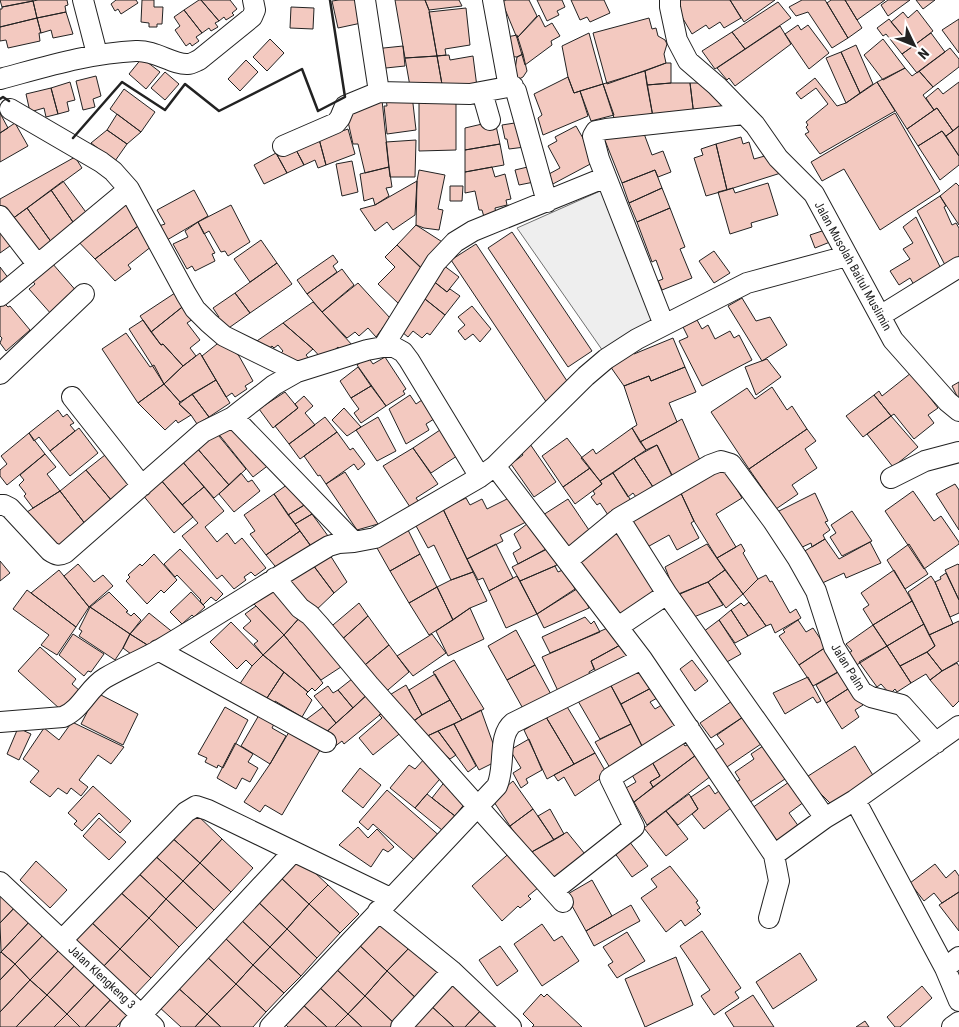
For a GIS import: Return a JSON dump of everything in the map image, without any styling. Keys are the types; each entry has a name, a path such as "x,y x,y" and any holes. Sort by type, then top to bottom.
{"street":[{"path":"83,0 96,54"},
{"path":"0,79 96,54 145,52 190,64 199,60 252,17 255,10 253,0"},
{"path":"366,0 379,92"},
{"name":"Jalan Musolah Baitul Muslimin","path":"670,0 677,40 688,61 717,86 744,114 778,158 814,194 893,340 948,402 959,411"},
{"path":"489,1 508,82 516,91 547,202"},
{"path":"282,146 336,122 340,118 345,106 379,92 470,94 513,86"},
{"path":"482,92 490,120"},
{"path":"10,109 101,162 113,171 129,189 196,309 224,336 297,372"},
{"path":"664,325 606,177 593,136 596,131 744,114"},
{"path":"382,347 436,262 450,246 473,231 606,177"},
{"path":"0,296 129,189"},
{"path":"0,216 37,264"},
{"path":"0,722 63,717 71,713 95,686 104,679 158,650 329,546 375,538 487,472 586,376 606,359 636,339 747,283 847,256"},
{"path":"880,316 959,267"},
{"path":"0,374 84,294"},
{"path":"0,505 10,508 55,555 65,553 203,432 233,417 274,385 297,372 367,350 394,347 403,352 409,360 487,472 568,560 642,659 774,855 780,882 769,918"},
{"path":"72,397 142,486"},
{"path":"233,417 354,542"},
{"path":"891,478 925,460 959,452"},
{"name":"Jalan Palm","path":"619,518 710,465 721,461 731,464 798,559 816,591 834,647 862,692 870,697 902,705 951,737"},
{"path":"568,560 619,518 667,594 825,818"},
{"path":"276,578 300,608 319,625 369,685 558,897 634,827 610,778 689,728"},
{"path":"618,627 667,594"},
{"path":"158,650 326,742"},
{"path":"270,1027 498,786 501,778 504,734 508,727 642,659"},
{"path":"774,855 825,818 951,737"},
{"path":"855,800 952,962 959,1001"},
{"path":"62,940 186,812 196,806 208,810 293,852 384,905 511,1027"},
{"path":"142,1023 293,852"},
{"name":"Jalan Klengkeng 3","path":"0,882 62,940 142,1023"},
{"path":"401,1027 452,971"},
{"path":"952,1027 959,1022"}],"shaded area":[{"path":"616,184 667,311 605,354 517,228"}],"building":[{"path":"0,0 33,0 33,1 2,7"},
{"path":"67,0 66,12 37,18 33,1"},
{"path":"116,0 136,0 138,3 121,14 118,9 115,11 111,4"},
{"path":"142,0 154,0 154,7 163,7 162,24 157,24 157,27 149,27 149,23 141,22"},
{"path":"199,0 219,21 215,23 218,27 211,31 209,28 202,33 184,10"},
{"path":"201,0 230,0 237,9 232,13 234,15 226,20 224,17 219,21"},
{"path":"361,0 366,22 338,28 332,1"},
{"path":"395,0 425,0 429,10 437,56 405,58"},
{"path":"425,0 459,0 462,6 429,10"},
{"path":"506,0 529,0 537,16 517,38 502,2"},
{"path":"537,0 562,0 565,7 557,11 559,15 547,21"},
{"path":"571,0 604,0 610,13 590,22 587,17 580,20"},
{"path":"730,0 741,18 724,28 720,22 709,29 706,25 692,34 682,17 678,1"},
{"path":"730,0 775,0 744,22"},
{"path":"802,0 825,0 848,38 832,48 808,12 796,16 789,7"},
{"path":"831,0 845,0 862,28 848,38 827,3"},
{"path":"845,0 885,0 857,20"},
{"path":"888,0 910,0 888,16 881,5"},
{"path":"916,0 935,0 923,9"},
{"path":"33,1 37,18 0,27 0,9 2,7"},
{"path":"778,2 791,18 745,49 732,32"},
{"path":"291,7 314,8 313,29 290,28"},
{"path":"466,8 470,45 445,49 446,55 437,56 429,12"},
{"path":"184,10 202,33 196,37 199,41 192,46 190,43 186,46 175,30 180,26 174,17"},
{"path":"917,10 933,31 912,47 891,22 903,12 908,18"},
{"path":"66,12 73,34 53,38 51,30 41,33 37,18"},
{"path":"539,15 545,27 552,23 560,36 551,41 552,45 525,65 517,38"},
{"path":"37,18 41,33 39,33 40,41 8,48 6,40 0,41 0,27"},
{"path":"649,18 652,29 656,28 658,36 665,40 667,44 664,54 666,63 607,84 593,33"},
{"path":"889,19 912,47 902,54 886,34 883,36 877,28"},
{"path":"959,19 959,53 942,30"},
{"path":"798,25 801,30 808,25 829,53 809,69 785,34"},
{"path":"780,26 791,44 735,86 717,68"},
{"path":"732,32 745,49 715,69 702,51"},
{"path":"589,33 603,84 574,93 568,77 562,46"},
{"path":"931,33 945,52 917,73 902,54"},
{"path":"517,35 523,54 517,57 506,56 502,38"},
{"path":"270,39 284,53 267,71 253,57"},
{"path":"883,39 905,68 883,80 864,55"},
{"path":"856,45 873,84 860,93 841,52"},
{"path":"403,46 405,66 376,69 374,49"},
{"path":"950,48 959,59 959,67 933,87 919,71"},
{"path":"841,52 860,93 846,103 826,58"},
{"path":"523,54 527,71 523,77 513,82 517,57"},
{"path":"449,55 450,60 473,56 477,87 443,90 437,56"},
{"path":"437,56 443,90 411,92 405,58"},
{"path":"142,58 160,72 146,89 129,74"},
{"path":"246,60 258,72 240,91 228,79"},
{"path":"671,63 671,83 647,85 645,71"},
{"path":"905,68 912,76 919,71 933,87 923,95 934,110 907,129 877,82"},
{"path":"645,71 653,117 617,127 603,84"},
{"path":"165,72 179,84 165,100 151,88"},
{"path":"96,76 101,96 93,99 95,107 83,110 76,81"},
{"path":"568,77 574,93 580,91 588,116 543,135 538,118 542,115 534,94"},
{"path":"815,78 837,106 846,103 877,82 895,111 820,154 805,134 809,132 806,122 828,104 816,88 801,99 796,93"},
{"path":"70,82 75,100 67,102 69,111 58,114 51,88"},
{"path":"959,82 959,126 953,131 937,108 934,110 926,98 938,88 943,94"},
{"path":"690,83 694,116 653,117 647,85"},
{"path":"690,83 705,83 707,91 719,89 726,110 694,116"},
{"path":"603,84 614,115 591,121 580,91"},
{"path":"51,88 58,114 46,117 44,108 30,112 26,94"},
{"path":"124,89 155,112 141,132 110,109"},
{"path":"412,95 416,130 387,134 384,106 387,106 386,98"},
{"path":"456,95 456,150 419,151 419,99"},
{"path":"382,100 389,167 365,173 358,144 353,144 345,108"},
{"path":"937,108 953,131 946,136 942,131 918,146 907,129"},
{"path":"0,113 8,128 0,133"},
{"path":"895,113 940,191 880,230 844,169 822,181 811,162"},
{"path":"117,114 141,132 127,144 107,130"},
{"path":"495,121 500,144 465,150 465,128"},
{"path":"521,122 525,147 509,149 502,125"},
{"path":"15,123 28,146 0,162 0,133"},
{"path":"576,126 596,161 551,185 549,174 560,168 548,146 557,141 555,137"},
{"path":"959,126 959,156 946,136"},
{"path":"348,129 355,154 326,165 319,139"},
{"path":"107,130 127,144 115,161 91,143"},
{"path":"643,131 652,155 663,151 671,172 658,177 655,170 622,183 604,138"},
{"path":"942,131 959,156 959,165 940,180 918,146"},
{"path":"741,137 743,144 749,142 754,159 772,154 784,172 727,190 716,144"},
{"path":"319,139 326,165 318,168 315,160 304,165 293,144"},
{"path":"416,140 415,177 390,177 386,142"},
{"path":"293,144 304,165 287,173 276,153"},
{"path":"500,144 504,165 465,172 465,150"},
{"path":"716,144 727,190 706,196 694,158 703,155 701,149"},
{"path":"276,153 287,173 264,184 254,165"},
{"path":"75,157 82,168 8,222 0,211 0,199"},
{"path":"352,161 358,192 342,196 336,164"},
{"path":"536,165 539,181 519,185 515,170"},
{"path":"389,167 392,187 386,188 389,196 375,205 373,198 364,201 360,174"},
{"path":"492,167 495,177 505,174 511,199 506,200 507,205 495,208 496,214 484,217 482,210 479,210 475,191 465,193 465,172"},
{"path":"419,170 445,175 438,209 443,210 439,230 416,225"},
{"path":"655,170 662,188 629,203 622,183"},
{"path":"63,181 88,215 75,225 51,190"},
{"path":"417,181 415,215 393,230 387,222 375,231 360,209 375,205"},
{"path":"768,183 778,215 751,223 752,227 730,234 718,192 733,188 735,193"},
{"path":"956,183 959,186 959,225 940,196"},
{"path":"450,186 463,186 462,201 450,201"},
{"path":"662,188 670,208 637,222 629,203"},
{"path":"51,190 75,225 52,243 27,208"},
{"path":"194,190 208,216 167,240 159,226 165,224 157,210"},
{"path":"940,196 946,206 944,207 952,225 956,223 959,228 959,258 945,265 917,211"},
{"path":"124,197 142,223 95,259 74,237"},
{"path":"231,205 250,242 228,256 225,251 221,252 209,231 204,234 198,222"},
{"path":"27,208 52,243 35,257 8,222"},
{"path":"670,208 685,247 680,249 692,278 662,290 658,281 663,279 656,260 652,262 637,222"},
{"path":"916,217 943,273 917,290 910,278 899,285 890,271 910,259 903,249 913,243 903,227"},
{"path":"0,220 17,241 0,253"},
{"path":"198,222 215,253 212,254 215,261 195,271 192,266 187,269 173,244 188,237 185,231"},
{"path":"142,223 152,246 128,265 131,269 115,281 95,259"},
{"path":"416,225 447,245 423,270 397,245"},
{"path":"825,230 830,242 815,248 810,235"},
{"path":"512,232 592,351 568,367 488,248"},
{"path":"261,240 277,263 250,282 234,259"},
{"path":"476,244 569,384 549,406 451,260"},
{"path":"397,245 428,274 399,304 378,284 395,267 385,257"},
{"path":"714,251 730,273 714,283 699,261"},
{"path":"333,255 338,262 333,266 337,272 307,294 297,280"},
{"path":"52,263 78,293 52,315 29,289 35,284 30,278"},
{"path":"277,263 292,284 250,313 235,293"},
{"path":"443,265 459,277 447,292 432,280"},
{"path":"0,267 12,283 0,291"},
{"path":"342,269 354,285 322,312 307,294"},
{"path":"432,280 447,292 450,289 460,296 445,315 420,295"},
{"path":"358,283 390,318 376,337 368,328 359,336 355,332 347,338 322,312"},
{"path":"178,291 186,304 151,332 140,316"},
{"path":"235,293 250,313 223,332 214,320 219,317 213,308"},
{"path":"420,295 445,315 430,335 427,333 422,338 413,331 408,337 396,327"},
{"path":"742,298 756,321 770,317 787,345 762,361 728,306"},
{"path":"313,302 353,346 344,354 338,347 323,360 283,323"},
{"path":"4,303 8,307 10,306 30,330 6,351 0,343 2,338 0,336 0,307"},
{"path":"186,304 196,317 187,323 200,340 190,348 196,356 183,366 163,344 161,345 151,332"},
{"path":"472,306 491,329 480,342 473,334 465,340 458,331 465,325 458,317"},
{"path":"143,320 161,345 163,344 183,366 164,384 129,329"},
{"path":"697,320 702,329 708,325 715,339 730,331 734,338 739,335 752,360 702,386 679,341 688,337 683,327"},
{"path":"283,323 313,349 306,355 310,360 300,368 281,353 283,351 278,345 274,348 272,346 263,353 251,345"},
{"path":"126,333 150,367 154,365 164,384 138,403 102,349"},
{"path":"673,338 685,367 651,381 649,376 624,386 610,366 631,350 634,354"},
{"path":"222,340 239,356 253,381 245,386 247,389 235,397 232,393 226,397 202,356"},
{"path":"200,353 216,380 180,402 164,384"},
{"path":"368,357 373,364 385,357 406,389 403,391 405,394 386,406 357,365"},
{"path":"767,359 781,377 756,395 745,367"},
{"path":"358,367 371,386 351,398 340,381"},
{"path":"685,367 696,392 669,403 677,422 640,442 632,428 637,425 624,386 649,376 651,381"},
{"path":"911,373 938,408 928,415 934,423 914,439 894,414 891,416 874,395 879,391 882,396"},
{"path":"216,380 230,403 209,417 192,394"},
{"path":"959,382 959,400 952,386"},
{"path":"164,384 180,402 179,404 191,415 178,423 176,420 165,430 138,403"},
{"path":"371,386 386,406 361,423 354,413 359,409 351,398"},
{"path":"772,387 787,410 792,406 807,429 749,469 711,412 747,388 755,399"},
{"path":"285,392 298,408 273,428 259,409"},
{"path":"192,394 209,417 197,424 191,415 179,404"},
{"path":"410,395 416,404 422,400 434,419 426,424 429,430 406,444 389,409"},
{"path":"874,395 891,416 863,437 846,416"},
{"path":"304,396 313,406 305,413 315,425 289,444 275,426 298,408 295,404"},
{"path":"344,408 361,427 347,436 332,420"},
{"path":"58,410 63,417 67,414 74,423 70,425 75,431 50,451 39,437 34,441 29,433"},
{"path":"891,416 918,447 893,467 867,434"},
{"path":"325,417 337,432 300,459 289,444"},
{"path":"378,417 396,451 377,461 356,430"},
{"path":"682,419 703,467 674,479 657,445 646,450 640,442"},
{"path":"231,421 270,464 253,477 217,432"},
{"path":"446,426 463,452 431,473 413,448"},
{"path":"79,428 98,453 70,476 50,451"},
{"path":"632,428 646,450 600,481 581,458 593,449 596,454"},
{"path":"807,429 816,441 805,449 817,468 792,485 798,494 773,511 763,497 767,495 749,469"},
{"path":"214,430 246,469 229,485 196,447"},
{"path":"337,432 350,450 353,448 365,464 358,470 354,464 326,484 304,456"},
{"path":"29,433 45,454 7,485 0,476 0,470 7,464 1,456"},
{"path":"567,438 590,468 563,487 542,456"},
{"path":"530,444 556,482 534,497 511,464 523,455 520,451"},
{"path":"657,445 672,476 653,487 634,458"},
{"path":"196,447 229,485 214,498 181,460"},
{"path":"413,448 438,484 416,498 421,505 412,510 383,466"},
{"path":"45,454 56,467 47,474 60,491 33,508 19,485 24,480 20,475"},
{"path":"105,455 129,485 112,501 86,470"},
{"path":"634,458 653,487 636,497 633,493 628,497 613,473"},
{"path":"181,460 204,487 182,505 160,479"},
{"path":"723,466 742,498 716,514 736,547 717,558 694,521 679,489"},
{"path":"590,468 602,484 575,504 563,487"},
{"path":"86,470 112,501 86,525 60,491"},
{"path":"345,472 378,524 357,530 326,484"},
{"path":"241,473 248,482 252,480 260,491 234,512 219,494"},
{"path":"613,473 632,502 610,518 600,503 597,505 591,497 595,494 593,491 602,484 600,481"},
{"path":"160,479 193,517 174,533 142,494"},
{"path":"291,482 306,504 288,515 274,494"},
{"path":"955,484 959,490 959,530 936,494"},
{"path":"204,487 224,511 205,527 217,542 227,533 235,544 242,538 266,568 255,576 251,572 244,577 246,580 234,589 222,575 217,579 182,536 198,523 182,505"},
{"path":"679,489 694,521 691,523 699,538 677,550 669,535 642,550 631,520"},
{"path":"60,491 86,525 58,550 27,512"},
{"path":"913,491 934,521 941,516 959,542 959,544 924,569 885,511"},
{"path":"815,493 828,521 825,522 830,530 823,535 825,539 812,547 811,543 798,549 777,512"},
{"path":"274,494 300,531 266,555 250,534 255,531 244,515"},
{"path":"513,496 526,522 500,535 503,541 467,559 443,509 466,498 470,505 482,499 487,509"},
{"path":"568,499 593,536 569,553 543,515"},
{"path":"306,504 312,514 295,524 288,515"},
{"path":"443,509 473,572 451,580 434,545 428,548 415,524"},
{"path":"852,511 872,541 842,556 830,537 836,533 831,525"},
{"path":"312,514 331,540 313,549 295,524"},
{"path":"532,520 546,549 518,564 513,553 521,548 514,534"},
{"path":"407,528 420,554 390,571 377,548"},
{"path":"300,531 313,549 279,571 266,555"},
{"path":"619,531 660,588 619,618 574,558"},
{"path":"825,539 839,559 870,542 881,563 846,578 844,573 818,585 803,552"},
{"path":"496,544 513,578 489,591 483,578 478,580 467,559"},
{"path":"707,544 725,570 708,582 676,595 665,567"},
{"path":"741,544 745,551 743,553 758,579 743,594 717,558"},
{"path":"909,544 928,574 905,589 887,560"},
{"path":"549,548 557,565 520,581 512,567"},
{"path":"180,549 223,594 216,601 211,597 203,605 201,600 177,575 175,577 164,564"},
{"path":"154,554 177,580 164,593 161,590 147,604 126,581 130,577 128,575 140,564 142,566"},
{"path":"420,554 437,587 409,603 390,571"},
{"path":"330,555 347,582 334,593 313,565"},
{"path":"0,561 10,573 0,581"},
{"path":"78,564 94,582 103,575 113,586 89,607 64,576"},
{"path":"313,565 334,593 313,613 285,583"},
{"path":"959,565 959,600 945,570"},
{"path":"555,566 558,572 565,569 575,589 537,614 520,581"},
{"path":"59,570 89,607 76,627 31,593"},
{"path":"725,570 743,594 726,608 708,582"},
{"path":"894,570 912,601 873,625 863,609 869,605 861,593"},
{"path":"473,572 487,601 470,608 453,620 437,587"},
{"path":"946,573 959,600 959,613 950,617 935,582"},
{"path":"766,575 770,582 772,581 790,613 796,609 801,618 775,633 771,624 766,626 743,594 758,579"},
{"path":"517,576 537,614 506,628 489,591"},
{"path":"931,576 953,624 929,635 908,592"},
{"path":"708,582 723,605 689,619 680,594"},
{"path":"276,585 302,615 284,635 254,604"},
{"path":"437,587 453,620 429,635 409,603"},
{"path":"580,587 589,608 544,628 537,614"},
{"path":"27,590 76,627 57,655 41,645 49,635 13,609"},
{"path":"109,592 128,611 126,612 131,616 134,613 141,620 130,634 90,607"},
{"path":"191,592 205,607 194,617 192,615 182,624 170,612"},
{"path":"912,601 924,624 887,646 873,625"},
{"path":"749,602 766,626 748,636 731,610 741,603 744,606"},
{"path":"359,603 368,616 338,643 327,630"},
{"path":"256,606 284,635 263,655 254,644 258,641 243,628 251,621 245,614"},
{"path":"90,607 130,634 115,660 79,636 82,631 79,629"},
{"path":"470,608 484,639 448,656 436,631"},
{"path":"731,610 748,636 735,643 719,620"},
{"path":"149,613 175,634 149,646 130,634"},
{"path":"302,615 344,665 321,680 284,635"},
{"path":"368,616 389,645 360,669 338,643"},
{"path":"585,617 591,624 594,621 600,632 550,653 542,637"},
{"path":"719,620 741,654 725,663 703,632"},
{"path":"798,620 806,632 813,628 826,647 799,665 779,636 785,632 783,630"},
{"path":"959,621 959,661 942,671 927,652 935,646 929,635"},
{"path":"231,622 263,655 252,666 246,660 237,669 210,642"},
{"path":"924,624 935,646 900,666 887,646"},
{"path":"873,625 887,646 855,666 847,654 852,651 846,644"},
{"path":"612,626 622,644 591,661 594,669 589,672 590,676 558,691 542,657"},
{"path":"516,630 535,665 507,680 488,646"},
{"path":"73,634 104,654 91,672 88,671 84,676 59,655"},
{"path":"130,634 149,646 131,654 123,648"},
{"path":"432,634 446,653 413,676 397,656"},
{"path":"284,635 323,683 315,691 312,688 308,692 263,655"},
{"path":"622,644 630,662 598,677 591,661"},
{"path":"389,645 409,672 382,695 360,669"},
{"path":"887,646 911,683 897,692 895,689 890,694 881,684 877,687 859,662"},
{"path":"40,647 76,679 72,684 80,691 60,709 18,671"},
{"path":"826,647 843,669 813,686 799,665"},
{"path":"927,652 942,671 930,680 926,674 911,683 900,666"},
{"path":"263,655 284,672 263,704 237,688 252,666"},
{"path":"454,660 484,709 462,720 433,672"},
{"path":"692,660 708,681 695,691 680,669"},
{"path":"957,663 959,666 959,701 953,707 930,680"},
{"path":"535,665 553,698 526,714 507,680"},
{"path":"637,666 653,687 621,704 609,682"},
{"path":"840,671 851,687 826,703 816,685"},
{"path":"284,672 308,692 306,694 312,700 302,717 275,701 271,708 263,704"},
{"path":"435,674 450,700 422,715 409,690"},
{"path":"357,675 370,692 353,708 338,690"},
{"path":"808,677 821,701 817,703 813,697 785,714 773,693"},
{"path":"609,682 631,724 600,739 578,701"},
{"path":"406,685 422,715 406,726 388,696"},
{"path":"328,686 333,693 338,690 353,708 336,723 314,696"},
{"path":"653,687 659,697 650,702 655,709 665,703 679,727 643,748 621,704"},
{"path":"851,687 863,705 855,710 859,717 842,729 826,703"},
{"path":"370,692 387,709 344,744 342,741 334,747 321,737"},
{"path":"97,693 138,714 123,745 81,724"},
{"path":"735,699 746,715 711,738 700,723"},
{"path":"450,700 462,720 423,738 410,724 422,715"},
{"path":"566,705 595,753 574,764 546,717"},
{"path":"225,707 248,720 223,768 218,765 217,768 205,762 207,758 198,754"},
{"path":"323,707 336,723 321,737 303,722"},
{"path":"387,709 403,731 373,755 359,738 382,718 379,715"},
{"path":"481,710 499,760 479,770 454,724"},
{"path":"259,715 274,724 272,728 286,736 270,764 241,746"},
{"path":"746,715 764,742 721,771 715,750 724,744 717,735"},
{"path":"546,717 574,764 547,779 524,730"},
{"path":"72,722 124,747 111,764 98,755 79,780 88,787 81,796 71,788 67,794 58,788 50,797 30,782 39,771 23,759 44,728 59,740"},
{"path":"454,724 476,766 468,772 438,731"},
{"path":"631,724 643,748 610,768 595,742"},
{"path":"292,727 323,745 282,815 265,805 260,812 244,802"},
{"path":"18,728 31,734 19,760 7,754"},
{"path":"438,731 456,755 450,759 423,738"},
{"path":"679,737 685,746 689,744 696,755 653,787 650,782 660,776 651,760"},
{"path":"529,739 542,770 526,779 528,783 521,788 513,773 521,768 510,750"},
{"path":"235,743 253,754 248,762 258,768 250,782 242,778 236,789 217,778"},
{"path":"766,744 788,777 749,803 736,782 740,780 735,772 754,759 751,754"},
{"path":"855,746 874,777 831,804 805,778"},
{"path":"595,753 607,774 575,796 564,777 558,781 554,775"},
{"path":"696,755 711,776 647,825 634,802"},
{"path":"426,757 445,773 415,808 390,788 409,765 415,769"},
{"path":"651,760 660,776 650,782 653,787 634,802 626,788 636,782 628,768"},
{"path":"360,768 381,785 363,808 342,791"},
{"path":"446,780 469,798 455,816 432,798"},
{"path":"513,781 533,809 510,826 492,799"},
{"path":"789,782 804,802 789,813 802,831 780,847 752,808"},
{"path":"709,785 715,794 719,791 731,808 704,829 692,814 698,809 691,797"},
{"path":"93,786 131,821 120,833 99,813 82,831 74,824 77,821 68,813"},
{"path":"387,790 442,838 419,864 373,824 368,830 359,822"},
{"path":"427,794 460,820 448,835 415,808"},
{"path":"689,794 698,809 678,825 666,811"},
{"path":"533,809 554,840 528,854 510,826"},
{"path":"550,809 564,834 554,840 538,816"},
{"path":"192,810 222,839 200,863 169,835"},
{"path":"666,811 688,839 666,856 644,828"},
{"path":"99,818 126,842 109,860 83,836"},
{"path":"358,827 368,838 377,829 394,847 388,852 383,849 371,867 339,845"},
{"path":"567,832 589,859 551,881 528,854"},
{"path":"169,835 200,863 183,881 152,853"},
{"path":"222,839 253,868 231,892 200,863"},
{"path":"629,841 648,866 632,877 614,852"},
{"path":"514,849 544,883 528,896 531,899 520,908 518,906 502,921 472,886"},
{"path":"152,853 183,881 166,899 136,871"},
{"path":"297,856 328,885 309,904 279,876"},
{"path":"36,861 67,890 50,908 20,880"},
{"path":"200,863 231,892 214,910 183,881"},
{"path":"935,864 946,878 955,870 959,876 959,892 942,903 934,893 924,901 910,883"},
{"path":"670,866 698,901 696,902 700,908 697,910 701,914 685,926 681,920 666,932 641,898 657,887 651,879"},
{"path":"136,871 166,899 149,918 118,890"},
{"path":"279,876 309,904 287,929 256,900"},
{"path":"592,880 612,916 586,931 566,895"},
{"path":"183,881 214,910 197,928 166,899"},
{"path":"328,885 359,914 340,933 309,904"},
{"path":"0,888 17,905 0,923"},
{"path":"118,890 149,918 120,949 89,920"},
{"path":"959,892 959,931 939,905"},
{"path":"166,899 197,928 179,947 149,918"},
{"path":"256,900 287,929 270,947 239,918"},
{"path":"309,904 340,933 317,958 287,929"},
{"path":"17,905 32,919 1,952 0,923"},
{"path":"631,905 640,921 594,946 586,931"},
{"path":"149,918 179,947 151,978 120,949"},
{"path":"239,918 270,947 253,965 223,936"},
{"path":"379,918 410,947 387,971 357,943"},
{"path":"32,919 46,932 15,964 1,952"},
{"path":"89,920 120,949 102,968 71,940"},
{"path":"542,924 554,941 562,936 579,961 542,986 514,944"},
{"path":"287,929 317,958 301,976 270,947"},
{"path":"702,931 741,988 735,992 739,998 714,1015 701,996 710,990 680,946"},
{"path":"46,932 62,947 30,980 15,964"},
{"path":"627,932 645,961 617,978 608,965 613,962 603,947"},
{"path":"223,936 253,965 236,984 205,955"},
{"path":"357,943 387,971 365,996 334,967"},
{"path":"500,946 518,971 497,986 479,960"},
{"path":"62,947 78,962 47,995 30,980"},
{"path":"270,947 301,976 284,993 253,965"},
{"path":"410,947 440,975 418,1000 387,971"},
{"path":"120,949 151,978 133,997 102,968"},
{"path":"0,953 15,964 0,980"},
{"path":"800,953 817,980 773,1009 756,982"},
{"path":"205,955 236,984 207,1014 176,986"},
{"path":"676,957 693,1005 645,1027 625,979"},
{"path":"78,962 98,981 67,1014 47,995"},
{"path":"15,964 30,980 0,1012 0,980"},
{"path":"253,965 284,993 266,1012 236,984"},
{"path":"334,967 365,996 348,1014 317,985"},
{"path":"387,971 418,1000 395,1024 365,996"},
{"path":"452,979 483,1008 465,1027 454,1027 429,1004"},
{"path":"30,980 47,995 16,1027 0,1027 0,1012"},
{"path":"98,981 114,996 85,1027 80,1027 67,1014"},
{"path":"236,984 266,1012 253,1027 221,1027 207,1014"},
{"path":"317,985 348,1014 335,1027 327,1027 301,1003"},
{"path":"176,986 207,1014 195,1027 181,1027 158,1006"},
{"path":"922,986 932,998 900,1027 895,1027 887,1017"},
{"path":"541,994 544,997 547,994 582,1027 532,1027 534,1025 523,1014"},
{"path":"47,995 67,1014 54,1027 16,1027"},
{"path":"753,995 774,1027 734,1027 725,1013"},
{"path":"114,996 130,1012 116,1027 85,1027"},
{"path":"365,996 395,1024 392,1027 362,1027 348,1014"},
{"path":"301,1003 327,1027 288,1027 283,1022"},
{"path":"429,1004 454,1027 407,1027"},
{"path":"483,1008 503,1027 465,1027"},
{"path":"67,1014 80,1027 54,1027"},
{"path":"207,1014 221,1027 195,1027"},
{"path":"348,1014 362,1027 335,1027"},
{"path":"865,1021 869,1027 856,1027"}],"wall":[{"path":"73,138 122,82 165,110 185,84 219,111 302,69 318,111 345,97 330,0"},
{"path":"0,99 3,97 9,101"}]}
